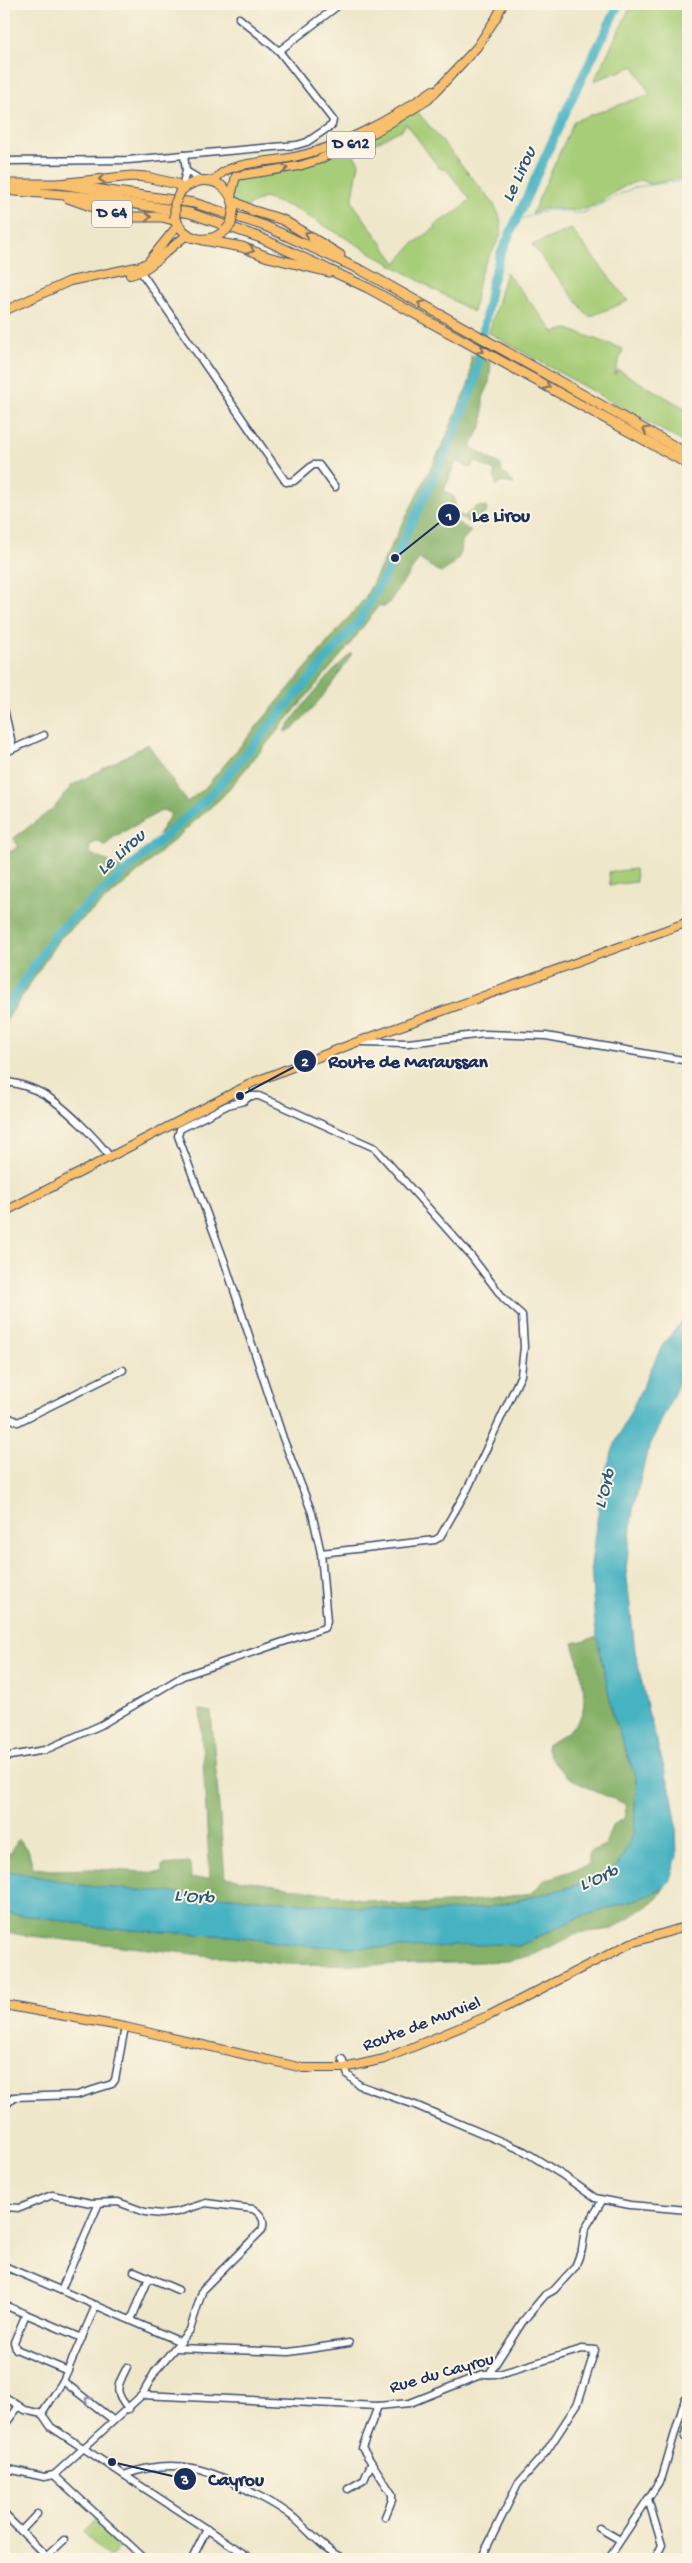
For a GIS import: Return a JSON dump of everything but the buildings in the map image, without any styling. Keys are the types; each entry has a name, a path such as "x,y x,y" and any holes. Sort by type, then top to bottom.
{"highway":[{"name":"D 64","path":"4,184 59,184 139,176 177,184 183,189"},
{"path":"363,271 317,239 283,220 251,210 233,201 215,181 201,180 183,189 175,204 177,221 188,236 242,247 268,257 336,274 368,288"},
{"path":"59,184 194,203 228,212 264,226 363,271 688,454"},
{"name":"D 64","path":"4,190 51,192 121,217 162,217 177,221"},
{"path":"51,192 190,213 261,238 368,288 688,464"},
{"path":"199,239 220,236 226,230 231,224 233,201"}],"main road":[{"name":"D 612","path":"233,201 236,176 299,166 334,154 422,104 449,79 486,34 503,4"},
{"name":"D 612","path":"215,181 221,173 236,166 305,155 326,148 419,100 449,79"},
{"path":"141,269 177,221"},
{"path":"4,311 70,281 141,269 186,236 199,239"},
{"path":"4,1212 244,1087 357,1042 688,922"},
{"name":"Route de Murviel","path":"4,2005 125,2027 303,2068 344,2068 384,2059 490,2015 631,1943 688,1926"}],"street":[{"path":"279,51 340,4"},
{"path":"4,161 128,160 297,145 306,142 332,125 332,118 279,51 239,18"},
{"path":"183,189 186,171 184,155"},
{"path":"186,171 201,180"},
{"path":"141,269 286,482 294,482 313,465 319,465 335,487"},
{"path":"4,710 13,748"},
{"path":"4,753 44,735"},
{"path":"357,1042 408,1042 484,1034 546,1036 688,1061"},
{"path":"4,1081 27,1086 45,1094 63,1109 110,1157"},
{"path":"244,1087 250,1096"},
{"path":"4,1758 45,1750 101,1725 183,1676 324,1628 327,1622 321,1553 312,1513 282,1438 224,1260 178,1136 180,1129 228,1104 244,1101 250,1096 259,1096 375,1148 471,1256 504,1298 522,1315 524,1347 520,1375 468,1488 440,1537 435,1540 321,1553"},
{"path":"4,1410 8,1417 18,1422 123,1370"},
{"path":"4,2107 14,2096 77,2095 112,2084 115,2080 125,2027"},
{"path":"342,2059 344,2068 352,2081 415,2105 524,2151 602,2201 688,2210"},
{"path":"4,2208 20,2208 52,2195 99,2203 118,2202 145,2212 161,2214 177,2212 206,2203 253,2210 262,2217 264,2223 262,2230 203,2289 190,2330 156,2370 142,2395 129,2409 112,2420 54,2474 44,2476 4,2468"},
{"path":"490,2374 523,2321 545,2295 554,2290 575,2267 582,2249 585,2229 602,2201"},
{"path":"61,2290 99,2203"},
{"path":"4,2266 181,2342"},
{"path":"134,2271 178,2290"},
{"path":"131,2320 149,2278"},
{"path":"42,2414 68,2371 96,2305"},
{"path":"9,2307 82,2338"},
{"path":"26,2314 14,2342 16,2349 68,2371"},
{"path":"176,2348 289,2352 349,2343"},
{"name":"Rue du Cayrou","path":"142,2395 378,2406 410,2403 451,2386 490,2374 499,2374 582,2348 595,2350 578,2402 546,2452 518,2484 481,2559"},
{"path":"127,2367 118,2386 117,2393 129,2409"},
{"path":"63,2381 112,2420"},
{"path":"4,2396 28,2412 42,2414 51,2427 252,2559"},
{"path":"608,2559 658,2487 685,2399 688,2396"},
{"path":"4,2426 19,2406"},
{"path":"378,2406 362,2444 363,2451 392,2494 392,2500 385,2517"},
{"path":"685,2438 688,2427"},
{"path":"348,2489 364,2480 371,2464"},
{"path":"124,2475 141,2471 186,2466 223,2475 284,2510 320,2544 344,2559"},
{"path":"140,2486 138,2480 141,2471"},
{"path":"54,2474 145,2559"},
{"path":"648,2499 662,2544 655,2559"},
{"path":"4,2514 48,2558 64,2540"},
{"path":"21,2531 37,2514"},
{"path":"599,2528 620,2540"},
{"path":"192,2559 207,2530"},
{"path":"236,2559 240,2551"}],"green space":[{"path":"632,4 688,4 688,177 650,184 642,180 625,186 595,205 584,209 550,208 539,210 532,214 574,121 650,94 634,66 594,81"},
{"path":"416,110 493,203 499,214 501,223 500,238 480,275 473,312 294,208 264,198 235,212 228,204 226,189 238,177 297,168","holes":["406,123 439,168 446,169 470,199 461,209 436,224 435,228 413,244 396,263 352,202 359,163 353,154 403,129"]},
{"path":"571,229 628,301 589,317 532,245"},
{"path":"506,272 554,332 568,329 623,349 614,375 618,370 688,410 688,445 489,333"},
{"path":"471,355 477,357 473,382 447,445 393,557 352,627 209,795 158,835 171,814 163,810 114,837 105,846 98,841 89,846 90,853 118,867 121,866 119,872 53,932 4,1009 4,881 9,873 6,866 4,867 4,855 18,847 14,838 55,807 71,786 148,744 187,802 205,788 365,598 444,442 470,380"},
{"path":"481,358 491,363 489,384 483,398 483,423 471,447 501,465 502,474 507,475 514,484 502,482 496,485 494,471 475,461 470,468 456,461 444,491 454,497 456,512 464,517 477,506 486,507 487,512 472,524 454,514 451,518 471,531 462,541 461,552 457,560 441,573 419,559 388,604 384,607 379,605 348,647 222,797 136,874 59,939 4,1024 4,1014 57,935 153,845 213,796 355,628 397,558 454,440 477,382"},
{"path":"352,653 341,672 311,711 292,729 285,732 315,691"},
{"path":"635,869 636,882 610,885 609,872"},
{"path":"598,1637 613,1715 636,1779 634,1833 629,1847 618,1865 600,1876 570,1887 486,1908 426,1912 85,1886 4,1870 4,1855 11,1853 18,1839 28,1849 33,1867 50,1870 95,1869 162,1873 162,1865 190,1863 191,1879 210,1878 200,1710 211,1712 225,1877 400,1905 470,1902 532,1893 543,1881 589,1864 589,1852 605,1845 612,1826 626,1817 625,1804 590,1789 568,1776 558,1768 546,1746 572,1727 582,1712 584,1692 573,1643"},
{"path":"664,1888 656,1900 612,1929 579,1933 533,1955 508,1961 392,1965 284,1964 4,1933 4,1913 54,1919 100,1928 231,1936 282,1943 379,1948 498,1944 519,1946 575,1919 650,1895"},
{"path":"96,2518 122,2542 109,2557 83,2532"}],"water":[{"name":"L'Orb","path":"688,1314 688,1363 647,1452 633,1510 626,1569 635,1651 648,1711 672,1796 676,1822 677,1856 670,1880 664,1888 650,1895 575,1919 519,1946 498,1944 410,1948 306,1946 231,1936 100,1928 54,1919 4,1913 4,1870 85,1886 426,1912 486,1908 529,1898 570,1887 600,1876 618,1865 634,1833 636,1779 613,1715 595,1626 591,1566 594,1540 604,1475 615,1444 662,1346"}],"waterway":[{"name":"Le Lirou","path":"4,1012 55,934 209,797 359,621 395,558 449,446 475,381 491,285 501,253 574,94 619,4"},
{"path":"517,220 548,210 583,213 635,187 688,180"}],"place":[{"name":"Le Lirou","path":"395,558"},
{"name":"Route de Maraussan","path":"240,1096"},
{"name":"Cayrou","path":"112,2462"}]}
